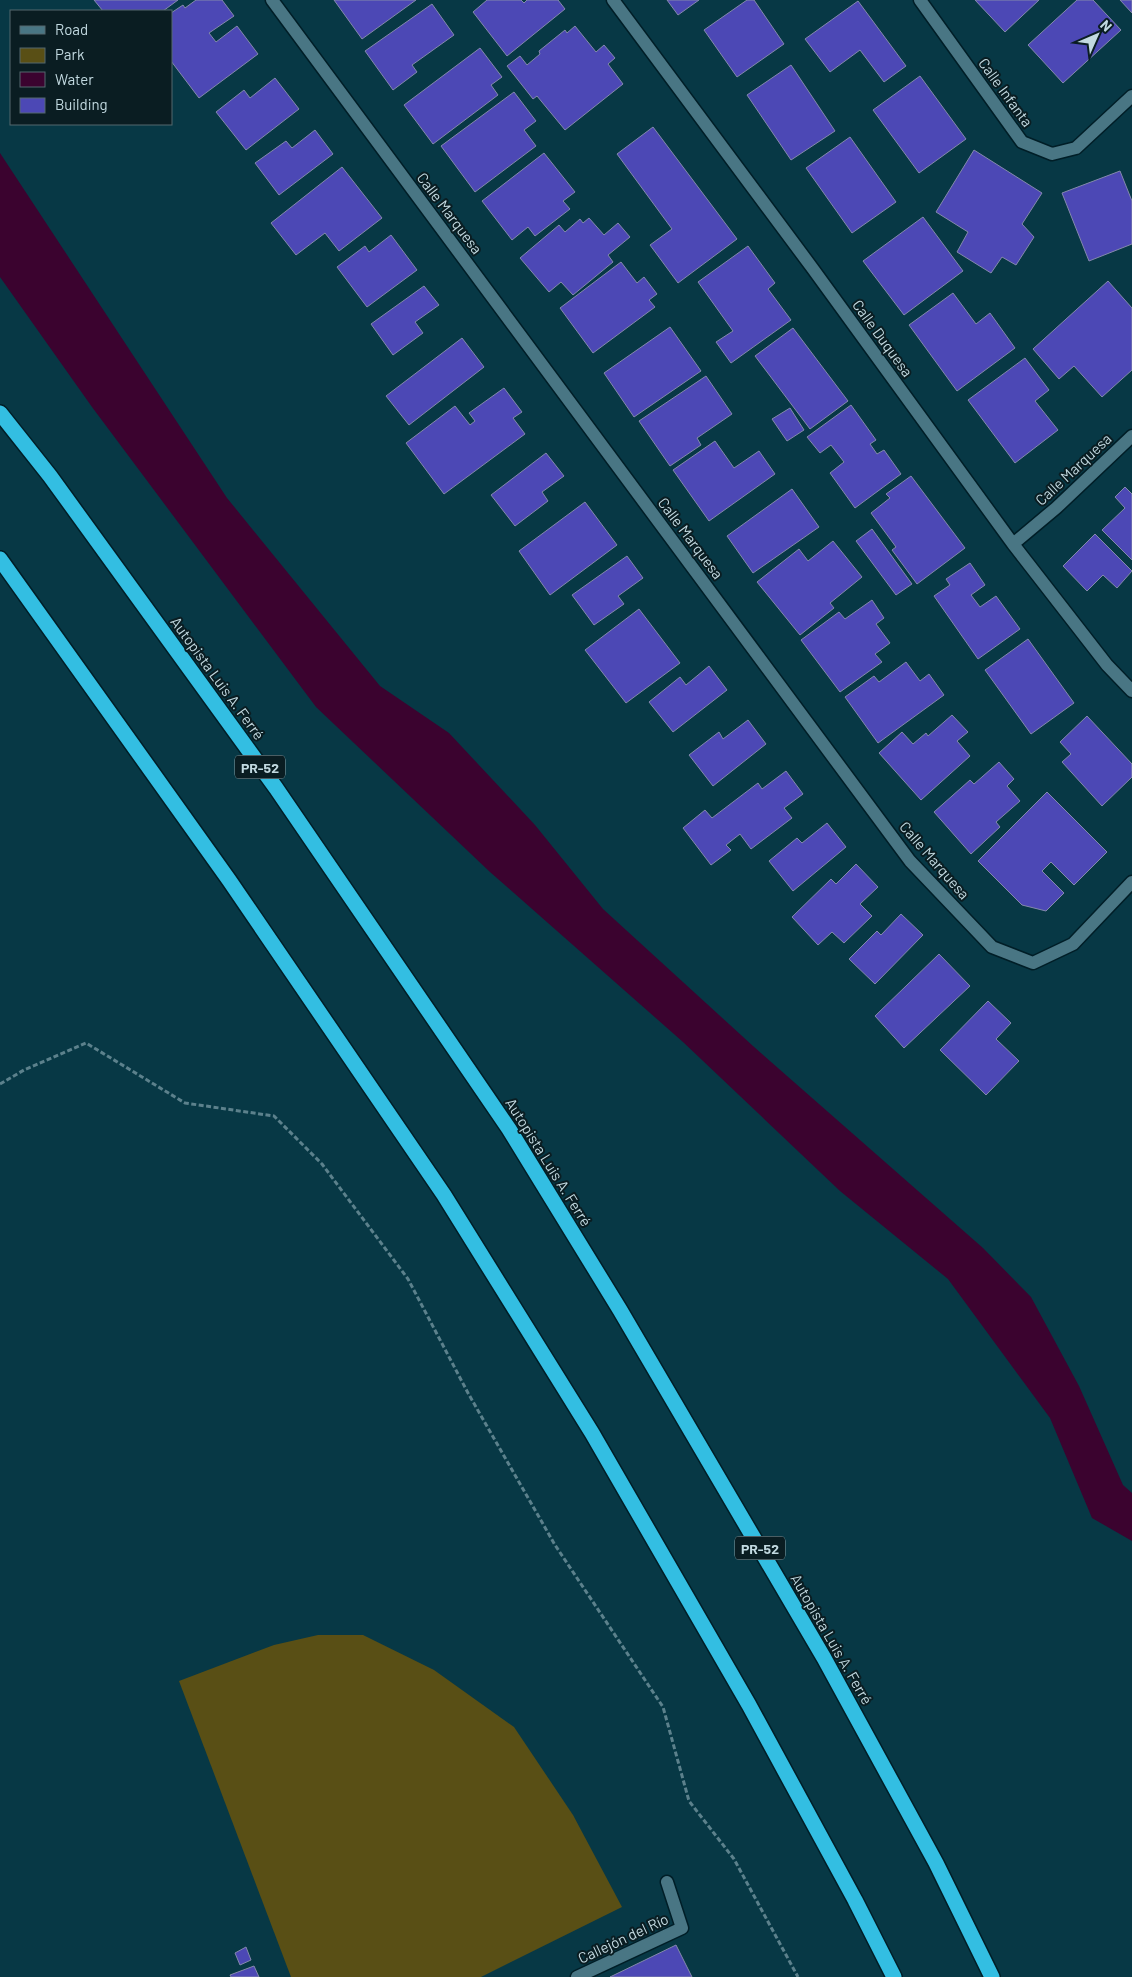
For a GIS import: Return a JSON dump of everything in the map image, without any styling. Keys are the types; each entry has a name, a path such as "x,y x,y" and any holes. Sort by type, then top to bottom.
{"highway":[{"name":"Autopista Luis A. Ferré","path":"0,413 50,476 276,788 509,1129 620,1310 824,1658 936,1863 992,1977"},
{"path":"0,559 229,880 444,1195 592,1433 735,1680 856,1900 894,1977"}],"street":[{"name":"Calle Marquesa","path":"272,0 910,861 992,947 1033,963 1073,944 1132,882"},
{"name":"Calle Duquesa","path":"612,0 813,269 1013,544 1107,665 1132,692"},
{"name":"Calle Infanta","path":"920,0 1022,142 1052,154 1076,148 1132,96"},
{"name":"Calle Marquesa","path":"1013,544 1056,508 1132,436"},
{"name":"Callejón del Río","path":"577,1977 682,1928 666,1882"}],"path":[{"path":"0,1084 24,1070 86,1043 185,1103 274,1116 322,1164 408,1280 468,1393 555,1545 663,1707 689,1801 734,1860 798,1977"}],"green space":[{"path":"318,1635 363,1635 434,1670 514,1727 573,1815 622,1907 481,1977 291,1977 179,1681 274,1645"}],"water":[{"path":"0,153 227,498 380,686 449,733 535,825 603,909 753,1046 983,1248 1031,1297 1079,1386 1123,1485 1132,1493 1132,1541 1092,1518 1050,1418 948,1279 840,1191 683,1042 490,872 316,707 92,407 0,277"}],"building":[{"path":"94,0 178,0 164,10 102,10"},
{"path":"196,0 222,0 234,16 209,33 216,42 237,26 258,54 199,98 172,62 172,12 183,5 185,8"},
{"path":"334,0 416,0 362,39"},
{"path":"487,0 521,0 524,3 527,0 558,0 565,9 507,56 473,12"},
{"path":"667,0 699,0 678,15"},
{"path":"747,0 754,0 784,44 737,77 704,30"},
{"path":"975,0 1039,0 1005,32"},
{"path":"1077,0 1093,0 1121,30 1063,83 1028,45"},
{"path":"1120,0 1132,0 1132,13"},
{"path":"858,1 906,66 884,82 860,50 830,72 805,39"},
{"path":"432,4 454,35 412,65 417,72 393,90 365,51"},
{"path":"575,26 596,52 604,45 615,58 608,64 623,84 565,130 537,96 533,99 507,66 520,56 527,65 540,54 539,51 565,30 567,33"},
{"path":"480,48 502,77 491,85 498,95 433,144 404,105"},
{"path":"791,65 835,131 791,160 747,95"},
{"path":"920,76 966,139 919,173 873,110"},
{"path":"275,78 299,109 246,150 216,112 244,90 250,98"},
{"path":"514,92 536,121 524,130 536,146 475,192 441,146"},
{"path":"653,127 737,239 678,283 650,245 672,229 617,154"},
{"path":"315,130 333,154 279,195 255,163 286,141 292,148"},
{"path":"850,137 896,202 852,233 806,168"},
{"path":"974,150 1042,193 1022,224 1034,237 1016,265 1002,257 991,273 957,252 968,232 936,212"},
{"path":"544,153 575,192 563,201 570,209 535,236 528,227 512,240 482,201"},
{"path":"342,167 382,218 339,251 325,233 296,255 271,223"},
{"path":"1120,171 1132,201 1132,244 1089,261 1062,193"},
{"path":"923,217 963,271 904,315 863,261"},
{"path":"589,218 604,235 618,223 630,237 608,255 613,262 573,295 561,282 549,292 520,258 559,225 565,232 580,219 583,223"},
{"path":"391,235 417,270 367,307 337,267 365,246 369,252"},
{"path":"748,246 775,283 768,289 791,320 731,363 716,342 733,331 698,282"},
{"path":"621,262 637,283 644,277 657,294 649,300 655,307 593,353 560,308"},
{"path":"1108,281 1132,308 1132,370 1102,397 1074,366 1059,379 1033,349"},
{"path":"424,286 439,305 415,322 423,333 393,355 371,324"},
{"path":"953,293 976,324 990,313 1015,348 957,391 909,325"},
{"path":"670,327 701,371 634,417 604,373"},
{"path":"793,328 848,401 810,429 755,356"},
{"path":"462,338 484,367 409,425 386,396"},
{"path":"1025,358 1049,390 1035,401 1058,430 1015,463 968,400"},
{"path":"706,376 732,414 697,438 701,445 670,466 639,421"},
{"path":"504,388 522,412 513,418 525,434 444,494 406,443 455,406 470,425 475,421 469,413"},
{"path":"851,405 876,440 870,444 877,454 884,450 901,474 855,508 830,473 844,462 831,445 820,453 807,437"},
{"path":"790,408 804,430 787,441 772,419"},
{"path":"715,441 734,468 759,451 775,474 709,521 673,470"},
{"path":"546,453 564,476 542,492 548,501 515,526 491,495"},
{"path":"911,476 965,548 917,584 892,550 896,547 871,513 890,498 886,494"},
{"path":"1125,487 1132,494 1132,560 1102,530 1125,508 1115,497"},
{"path":"792,489 819,527 753,573 727,536"},
{"path":"585,502 617,545 550,595 519,551"},
{"path":"872,529 912,584 896,595 856,541"},
{"path":"1095,534 1132,571 1117,588 1103,575 1087,591 1063,566"},
{"path":"833,541 862,577 830,603 834,608 800,635 757,582 799,549 808,561"},
{"path":"627,556 643,578 618,596 624,604 594,625 572,595"},
{"path":"970,563 985,585 971,595 980,607 996,596 1020,629 978,659 934,596 950,585 946,579"},
{"path":"872,600 884,618 876,624 890,643 875,654 882,662 840,692 801,640 839,612 845,619"},
{"path":"639,609 680,663 626,703 585,650"},
{"path":"1028,639 1074,703 1031,734 985,670"},
{"path":"906,662 920,681 929,674 944,695 878,743 845,697 874,676 879,682"},
{"path":"709,666 727,690 673,732 649,702 680,677 686,685"},
{"path":"952,715 968,732 957,741 970,756 921,800 879,753 902,732 913,744 926,733 928,736"},
{"path":"1087,716 1132,764 1132,777 1102,806 1062,762 1071,754 1060,742"},
{"path":"748,720 766,744 713,786 689,755 719,732 723,739"},
{"path":"999,762 1014,779 1007,786 1020,801 996,822 1000,827 971,854 934,812 970,780 974,784"},
{"path":"786,771 803,794 784,808 792,818 751,849 740,834 726,845 731,850 711,865 683,828 705,810 712,818 758,783 762,789"},
{"path":"1047,792 1107,852 1074,885 1051,862 1042,871 1064,893 1046,911 1022,905 978,861"},
{"path":"827,823 846,847 793,891 769,861 797,838 802,843"},
{"path":"856,864 878,887 860,904 872,916 844,943 832,932 818,945 792,917 831,879 836,884"},
{"path":"901,914 923,935 875,984 849,959 877,931 881,935"},
{"path":"939,954 970,986 904,1048 875,1016"},
{"path":"988,1001 1011,1023 996,1039 1019,1061 986,1095 940,1050"},
{"path":"676,1945 692,1977 610,1977"},
{"path":"246,1947 251,1960 240,1965 235,1953"},
{"path":"254,1966 259,1977 231,1977 230,1975"}]}
